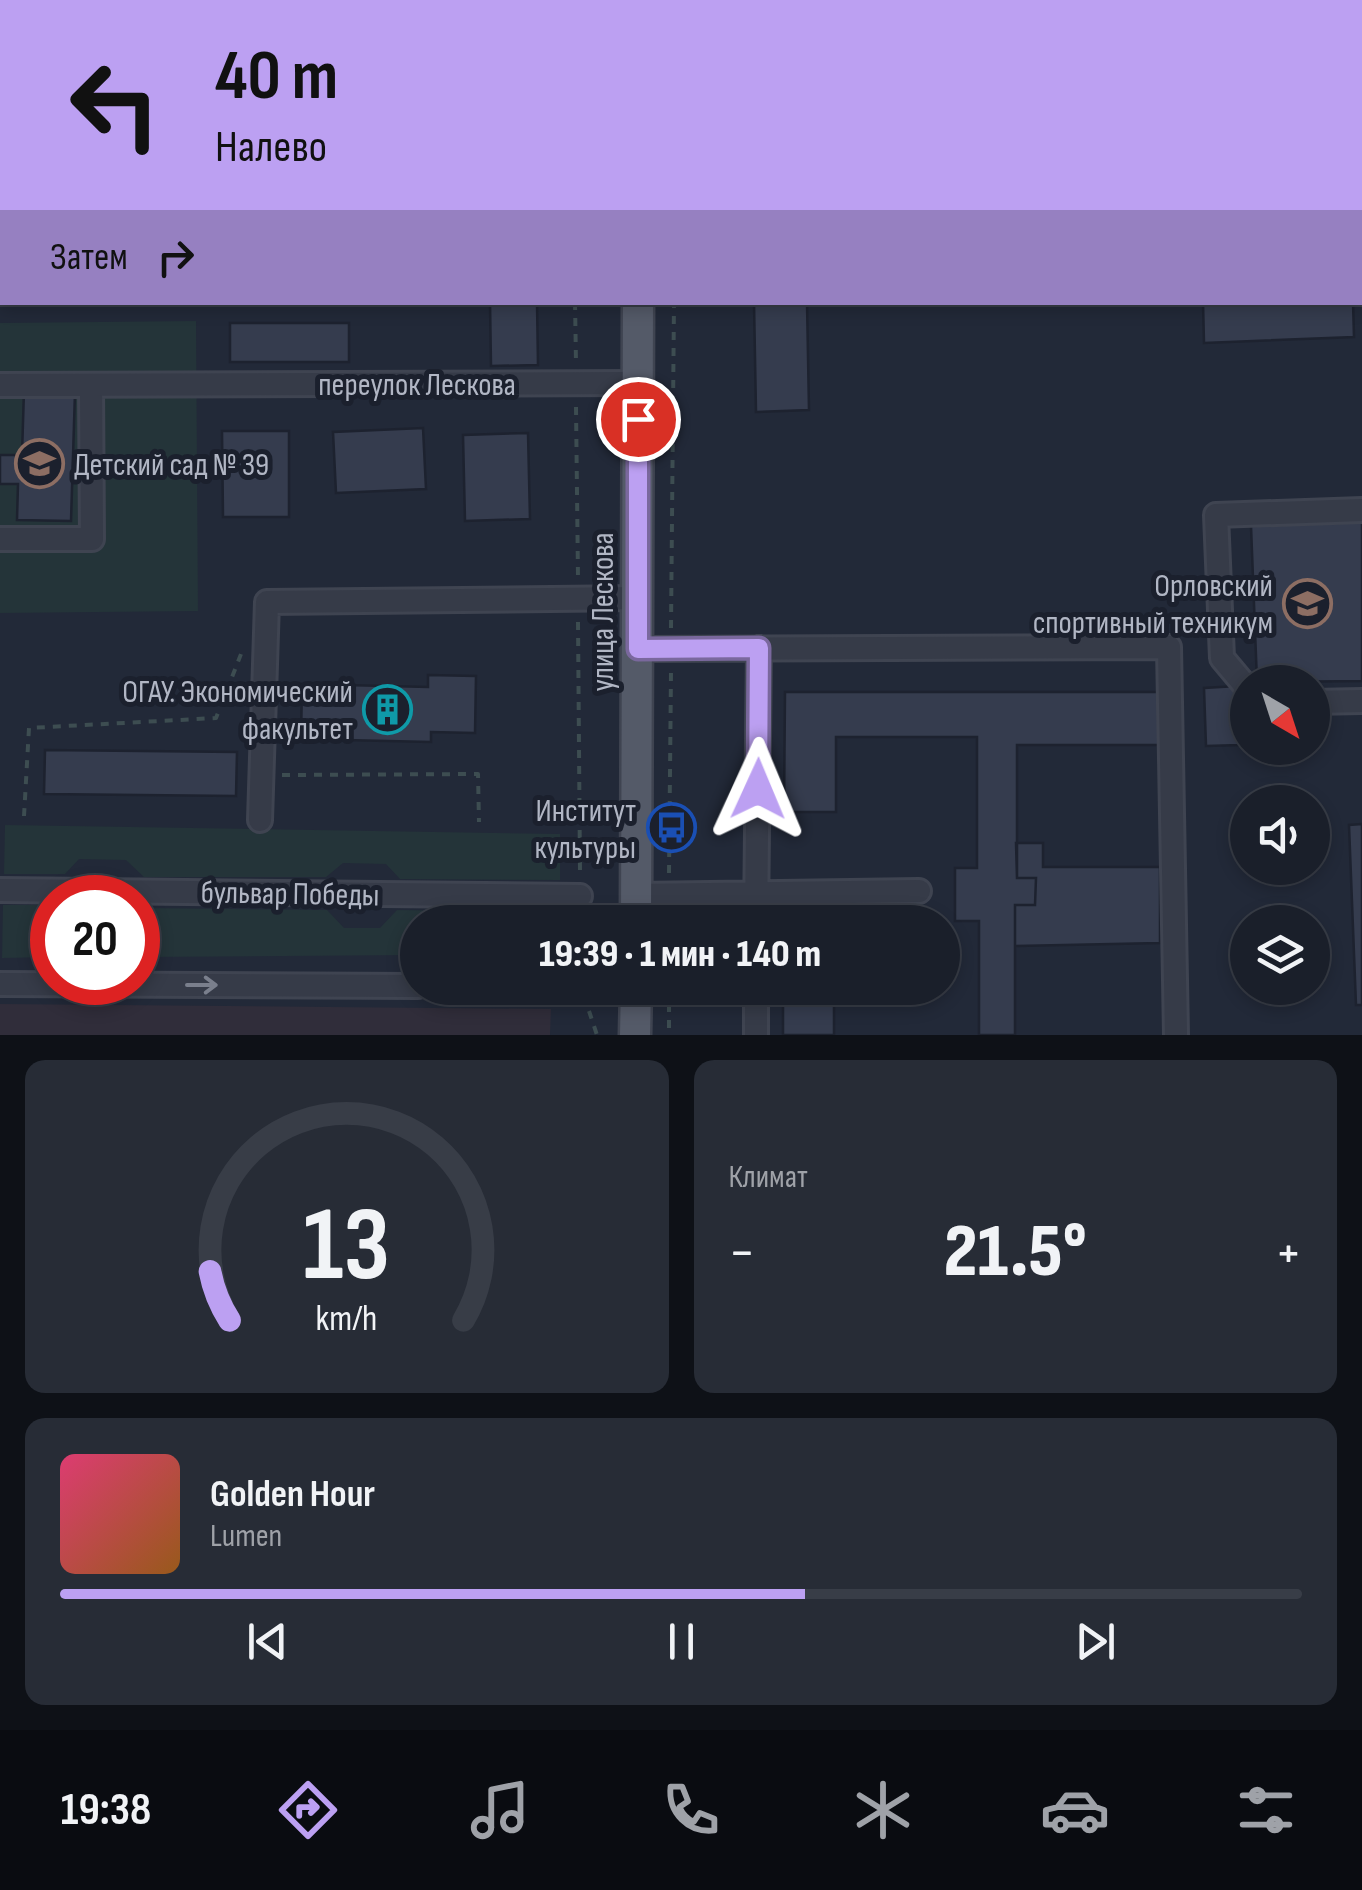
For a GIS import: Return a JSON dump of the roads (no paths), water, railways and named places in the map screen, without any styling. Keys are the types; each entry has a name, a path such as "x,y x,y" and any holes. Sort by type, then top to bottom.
{"main road":[{"name":"улица Лескова","path":"636,905 638,305"},
{"path":"636,1005 636,1035"}],"street":[{"name":"переулок Лескова","path":"0,385 638,383"},
{"path":"0,539 92,538 91,385"},
{"path":"1230,668 1222,658 1216,516 1362,510"},
{"path":"260,820 267,602 638,598"},
{"path":"638,649 1169,646 1176,1035"},
{"path":"756,905 759,648"},
{"path":"1330,702 1362,701"},
{"name":"бульвар Победы","path":"0,890 580,896"},
{"path":"645,905 668,895 919,892"},
{"path":"0,984 400,986"},
{"path":"756,1005 756,1035"}],"place":[{"name":"Детский сад № 39","path":"39,464"},
{"name":"Орловский спортивный техникум","path":"1308,603"},
{"name":"ОГАУ. Экономический факультет","path":"388,709"},
{"name":"Институт культуры","path":"671,828"}]}
